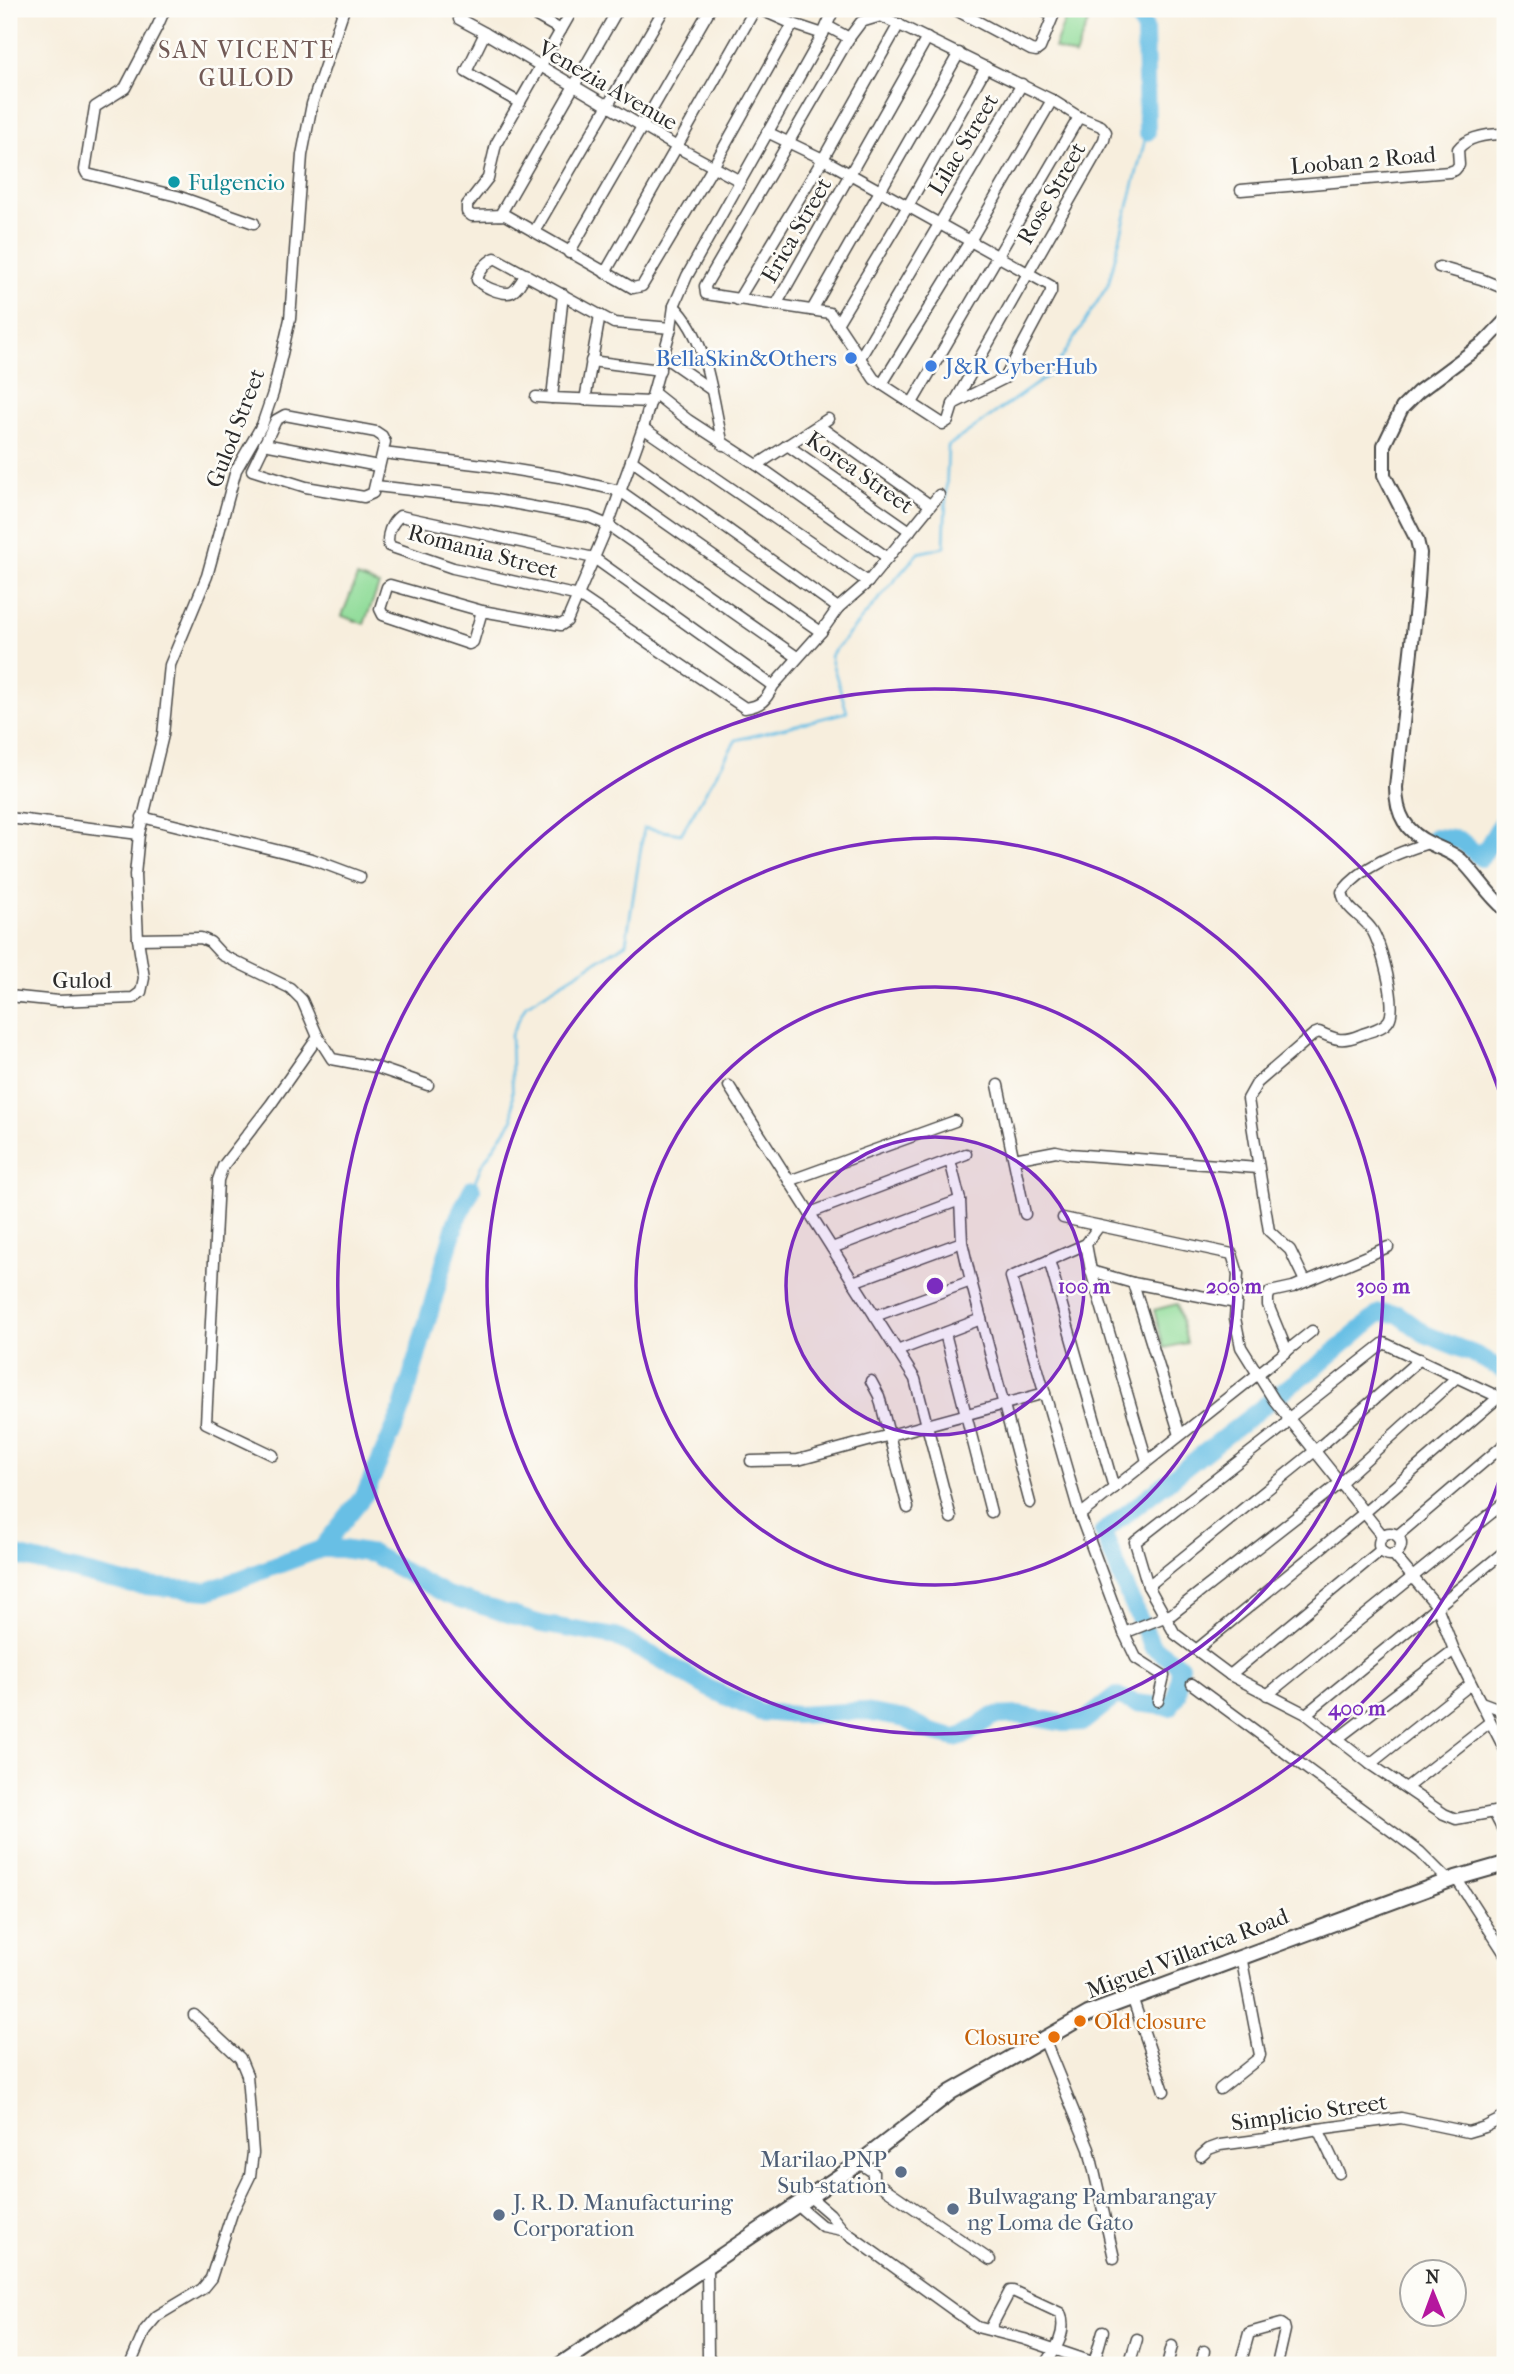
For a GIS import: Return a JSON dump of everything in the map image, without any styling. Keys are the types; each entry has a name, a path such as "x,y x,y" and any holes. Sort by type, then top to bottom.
{"main road":[{"name":"Miguel Villarica Road","path":"560,2365 859,2163 951,2092 1088,2014 1241,1956 1505,1864"}],"street":[{"path":"165,9 125,88 94,107 85,170 87,174 177,196 254,223"},
{"name":"Gulod Street","path":"138,939 135,875 139,834 163,735 170,665 207,576 236,470 262,425 273,393 290,318 302,155 312,104 344,9"},
{"path":"524,9 561,30"},
{"path":"573,9 496,145 488,178 467,205 467,212 472,216 505,215 638,289 713,167 793,24"},
{"path":"500,215 618,9"},
{"path":"534,232 664,9"},
{"path":"569,253 710,9"},
{"path":"605,273 757,9 793,24 849,38"},
{"path":"482,611 474,642 469,644 383,615 380,609 390,584 482,611 561,625 567,621 608,525 643,428 664,357 674,306 687,276 825,30 834,9"},
{"path":"954,9 1036,51 1040,48 1054,12 1040,9"},
{"name":"Venezia Avenue","path":"461,14 485,33 540,67 677,148 740,181"},
{"path":"767,132 787,143 823,159 880,190 970,241 999,257 1028,273 1051,286 1052,292 1005,378 953,405 948,421 943,424 912,404 874,379 830,313 706,294 705,286 787,143 849,38 861,22 881,16 1052,100 1079,117 999,257 912,404"},
{"path":"738,300 823,159 899,24"},
{"path":"485,33 466,72 520,103"},
{"name":"Erica Street","path":"776,305 927,38"},
{"path":"812,310 959,53"},
{"path":"837,324 908,206 986,67"},
{"name":"Lilac Street","path":"860,358 1021,85"},
{"path":"882,384 1052,100"},
{"name":"Rose Street","path":"953,405 1104,140 1106,132 1101,126 1079,117"},
{"name":"Looban 2 Road","path":"1241,190 1449,172 1459,166 1458,149 1463,143 1493,134 1505,134"},
{"path":"527,274 516,291 509,294 480,284 477,280 478,274 495,258 527,274 614,323 671,328"},
{"path":"1438,267 1482,279 1505,289"},
{"path":"552,398 563,294"},
{"path":"674,306 688,319 702,350 723,445"},
{"path":"585,400 600,315"},
{"path":"1505,321 1485,342 1418,392 1402,408 1384,445 1384,475 1417,540 1420,553 1396,799 1401,821 1428,843 1458,857 1489,895 1505,909"},
{"path":"664,357 710,389"},
{"path":"592,361 660,370"},
{"path":"536,397 585,400 652,398 757,465 888,558"},
{"path":"285,415 376,432 385,442 383,453 373,494 364,498 306,487 252,471 276,420 285,415"},
{"path":"757,465 824,422 930,505"},
{"path":"643,428 868,582"},
{"path":"264,444 379,466"},
{"name":"Korea Street","path":"787,445 910,531"},
{"path":"383,453 559,477 620,491 821,632"},
{"path":"631,460 838,608"},
{"path":"376,486 490,499 589,517 608,525 797,657"},
{"path":"579,596 745,709 755,707 765,702 773,686 821,632 838,608 868,582 939,495"},
{"name":"Romania Street","path":"579,596 453,568 389,546 388,535 393,521 400,516 594,558"},
{"path":"594,558 773,686"},
{"path":"142,817 312,859 360,877"},
{"path":"9,818 139,834"},
{"path":"1306,1281 1290,1251 1269,1231 1248,1099 1257,1083 1314,1034 1320,1032 1337,1041 1346,1040 1381,1027 1390,1020 1393,1007 1379,943 1367,924 1349,908 1342,892 1349,883 1367,870 1395,854 1428,843"},
{"path":"138,939 201,938 210,942 222,956 290,988 302,1000 318,1037 332,1059 375,1067 428,1085"},
{"name":"Gulod","path":"9,996 58,1001 133,998 141,992 144,978 138,939"},
{"path":"273,1455 206,1423 218,1180 223,1166 318,1037"},
{"path":"999,1085 1025,1214"},
{"path":"729,1086 915,1379 951,1518"},
{"path":"789,1181 955,1121"},
{"path":"1014,1158 1056,1150 1070,1154 1258,1168"},
{"path":"810,1213 966,1154"},
{"path":"950,1160 960,1200 962,1242 971,1281 1030,1503"},
{"path":"832,1248 960,1200"},
{"path":"1063,1218 1232,1254 1238,1273 1235,1318 1241,1347 1289,1418 1383,1536"},
{"path":"1099,1226 1086,1244 1011,1277 1080,1516 1124,1633 1136,1658 1164,1676 1158,1700"},
{"path":"853,1282 962,1242"},
{"path":"1086,1244 1091,1272 1147,1461"},
{"path":"1287,1351 1268,1305 1270,1292 1293,1287 1388,1247"},
{"path":"1049,1261 1114,1488"},
{"path":"1091,1272 1236,1303"},
{"path":"875,1316 971,1281"},
{"path":"1133,1283 1180,1435"},
{"path":"897,1351 981,1319"},
{"path":"1080,1516 1312,1331"},
{"path":"945,1333 991,1512"},
{"path":"1196,1650 1502,1399 1384,1343 1289,1418 1284,1426 1135,1542 1149,1586 1175,1634 1196,1650 1230,1675 1306,1714 1370,1764 1444,1814 1456,1819 1505,1810"},
{"path":"1149,1586 1316,1450 1420,1359"},
{"path":"1124,1633 1172,1614 1340,1483 1457,1377"},
{"path":"871,1381 879,1396 908,1508"},
{"path":"751,1461 798,1460 1045,1393"},
{"path":"1397,1536 1505,1444"},
{"path":"1267,1695 1505,1502"},
{"path":"1397,1536 1383,1536 1381,1549 1386,1554 1393,1554 1437,1606 1454,1650 1505,1750"},
{"path":"1393,1554 1400,1546 1397,1536"},
{"path":"1230,1675 1381,1549"},
{"path":"1306,1714 1505,1551"},
{"path":"1337,1739 1454,1650"},
{"path":"1192,1684 1420,1852 1453,1880 1505,1954"},
{"path":"1370,1764 1471,1684"},
{"path":"1481,1702 1497,1708 1505,1716"},
{"path":"1406,1787 1490,1722"},
{"path":"1494,1813 1505,1834"},
{"path":"1220,2089 1261,2054 1241,1956"},
{"path":"1132,1997 1164,2091"},
{"path":"130,2365 145,2330 157,2316 202,2289 211,2278 232,2213 250,2176 253,2153 247,2075 240,2058 194,2015"},
{"path":"1044,2039 1089,2148 1114,2258"},
{"name":"Simplicio Street","path":"1201,2156 1220,2145 1401,2118 1468,2132 1505,2117"},
{"path":"1318,2129 1339,2173"},
{"path":"859,2163 873,2172 873,2180 990,2260"},
{"path":"803,2200 830,2214 843,2231 977,2327 1098,2365 1103,2331"},
{"path":"708,2266 708,2356 715,2365"},
{"path":"990,2329 1010,2291 1060,2313 1063,2323 1056,2350 1045,2365"},
{"path":"1240,2365 1249,2333 1281,2324 1284,2330 1278,2365"},
{"path":"1129,2365 1137,2339"},
{"path":"1167,2365 1172,2346"},
{"path":"1201,2365 1204,2351"}],"green space":[{"path":"1069,9 1090,17 1075,56 1054,48"},
{"path":"357,577 379,585 364,624 342,616"},
{"path":"1177,1304 1187,1343 1164,1348 1154,1310"}],"waterway":[{"path":"1132,9 1145,28 1147,132"},
{"path":"472,1189 481,1166 513,1119 511,1035 526,1005 626,943 644,828 681,834 736,740 847,712 830,656 918,553 944,547 948,446 1052,373 1108,285 1147,132"},
{"path":"1435,837 1460,840 1481,858 1505,817"},
{"path":"9,1554 133,1585 208,1591 321,1549 365,1494 400,1415 456,1222 472,1189"},
{"path":"1279,1394 1380,1313 1398,1314 1425,1334 1474,1354 1505,1371"},
{"path":"321,1549 373,1554 447,1595 541,1624 616,1637 708,1688 760,1712 798,1715 860,1711 905,1719 931,1732 955,1738 965,1735 993,1716 1019,1715 1063,1723 1083,1722 1116,1696 1136,1703 1170,1707 1177,1695 1180,1666 1152,1646 1103,1532 1269,1402"}],"place":[{"name":"Fulgencio","path":"174,182"},
{"name":"BellaSkin&Others","path":"851,358"},
{"name":"J&R CyberHub","path":"931,366"},
{"name":"Old closure","path":"1080,2021"},
{"name":"Closure","path":"1054,2037"},
{"name":"Marilao PNP Sub-station","path":"901,2172"},
{"name":"Bulwagang Pambarangay ng Loma de Gato","path":"953,2209"},
{"name":"J. R. D. Manufacturing Corporation","path":"499,2215"}],"district":[{"name":"SAN VICENTE GULOD","path":"247,64"}]}
